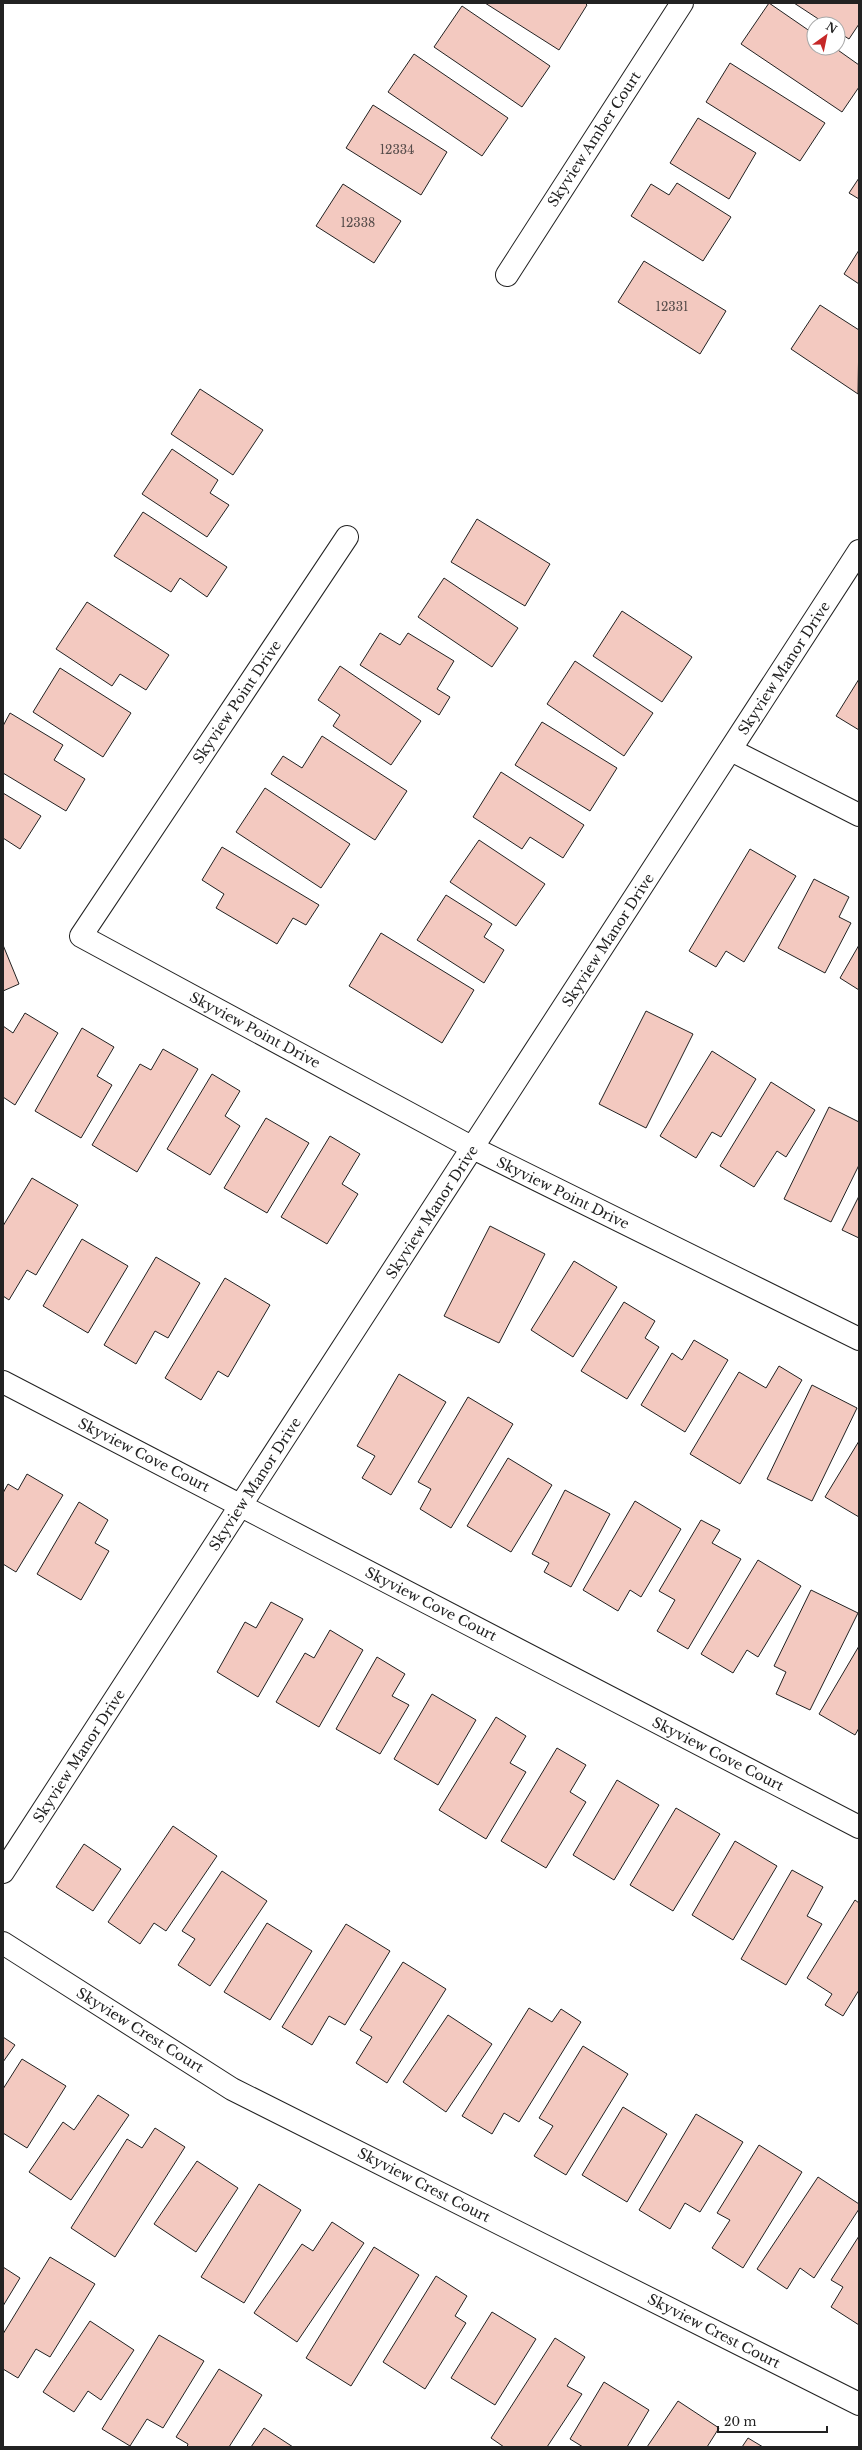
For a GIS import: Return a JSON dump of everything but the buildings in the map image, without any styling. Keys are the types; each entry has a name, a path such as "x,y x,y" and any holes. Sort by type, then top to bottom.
{"street":[{"name":"Skyview Amber Court","path":"507,275 682,3"},
{"name":"Skyview Point Drive","path":"347,537 80,936 473,1148 859,1339"},
{"name":"Skyview Manor Drive","path":"3,1872 859,551"},
{"path":"731,750 859,815"},
{"name":"Skyview Cove Court","path":"3,1382 859,1827"},
{"name":"Skyview Crest Court","path":"3,1943 232,2089 859,2404"}]}
